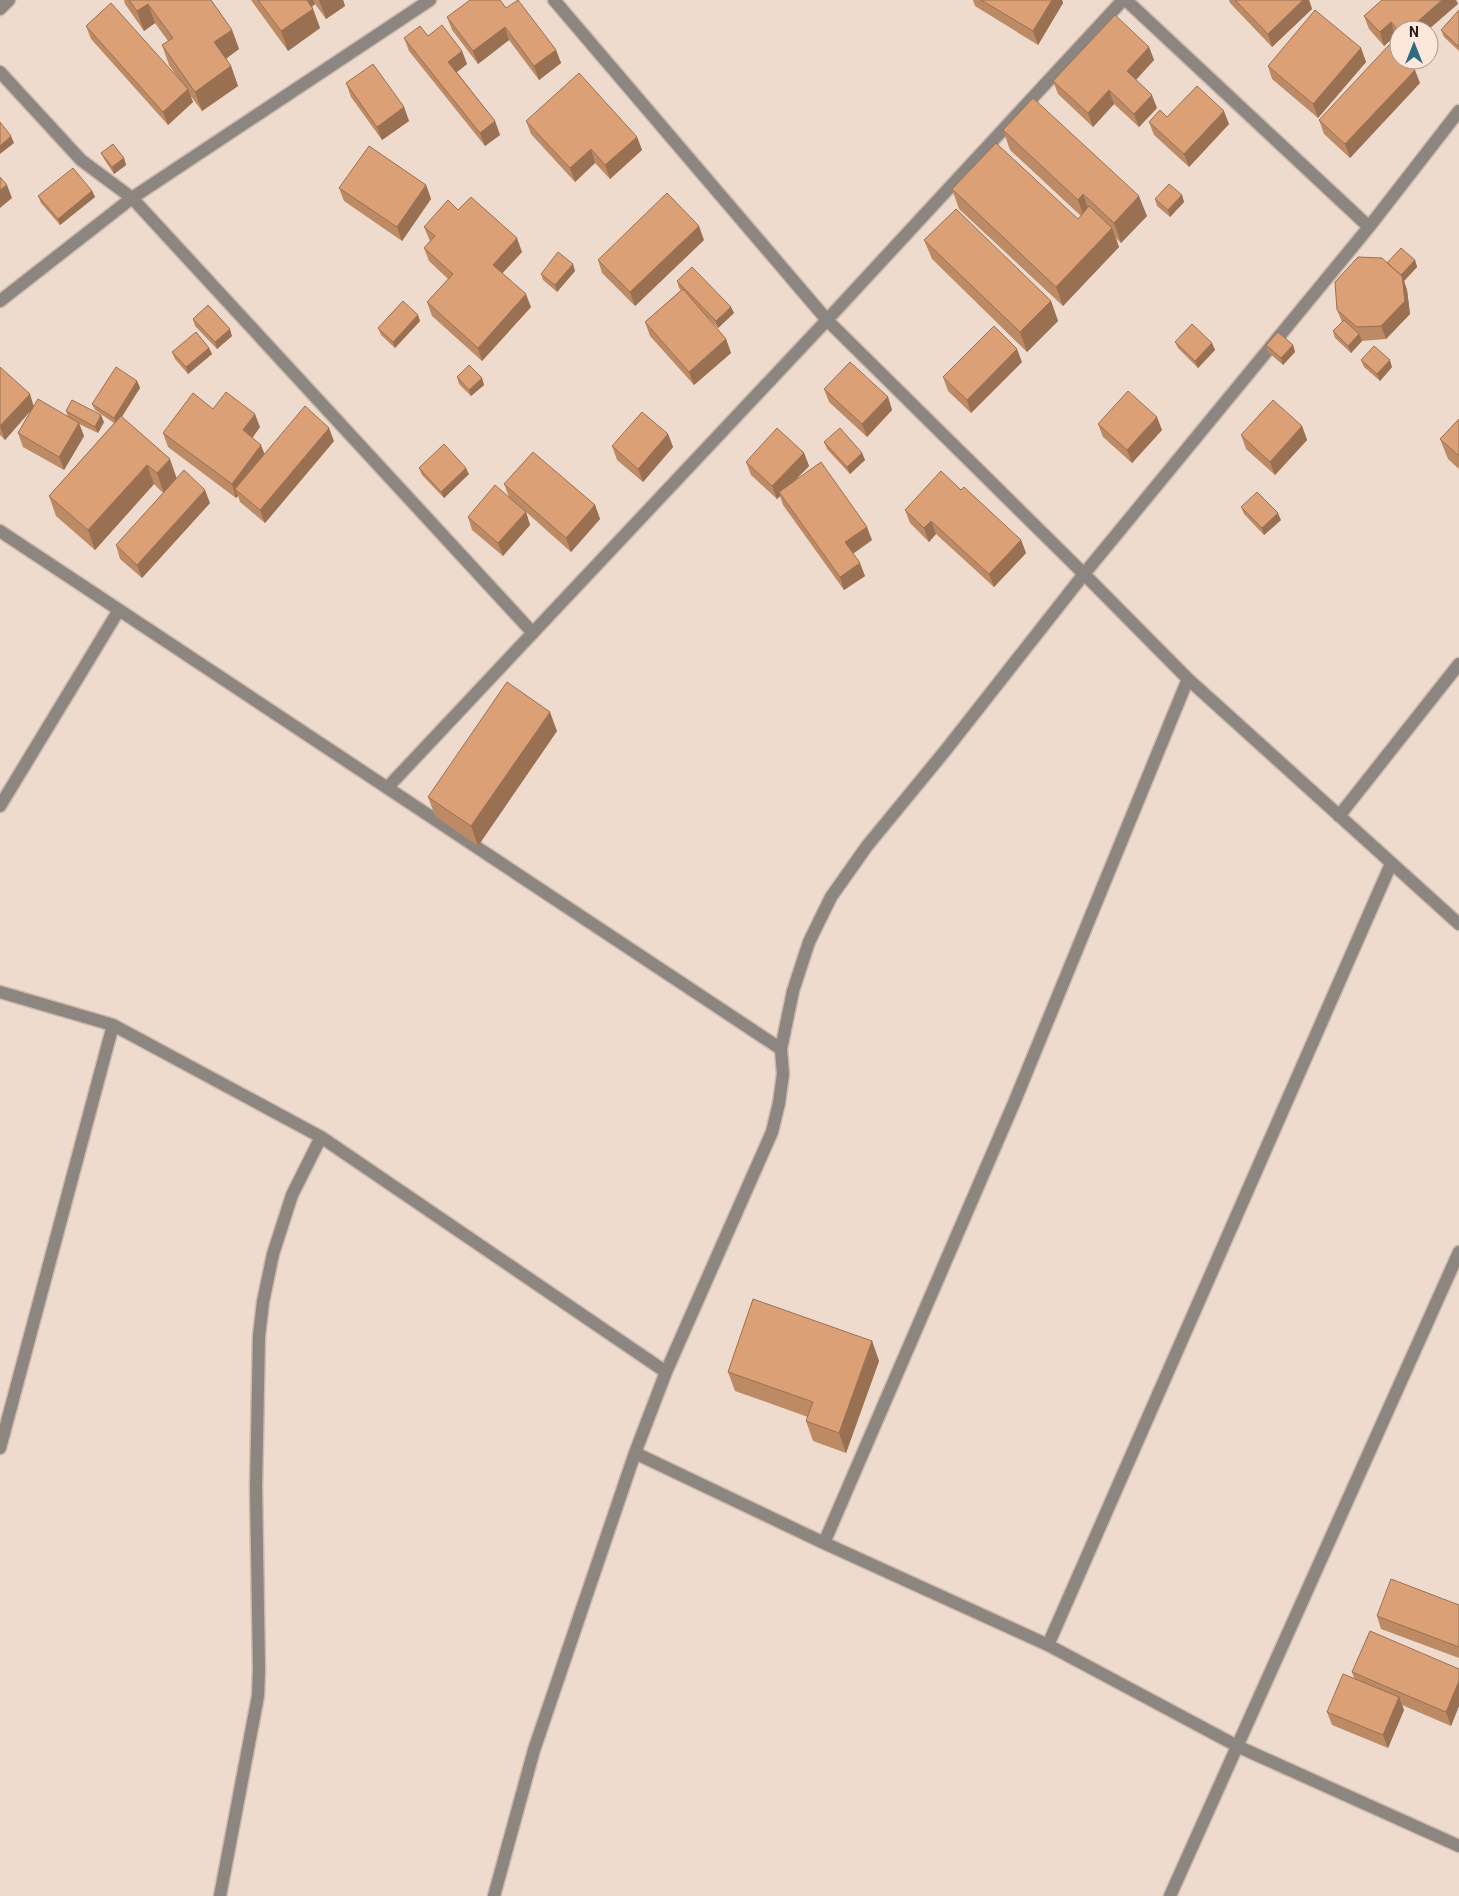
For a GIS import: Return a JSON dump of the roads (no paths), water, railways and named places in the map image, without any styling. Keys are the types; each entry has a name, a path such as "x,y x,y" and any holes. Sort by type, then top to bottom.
{"street":[{"path":"0,9 9,0"},
{"path":"0,302 132,198 430,0"},
{"path":"554,0 827,320 1188,679 1459,924"},
{"path":"387,788 827,320 1124,0 1368,227"},
{"path":"0,72 81,160 132,198 533,633"},
{"path":"494,1896 534,1750 635,1453 666,1372 772,1132 783,1074 780,1049 793,991 809,942 832,897 867,846 1084,574 1368,227 1459,111"},
{"path":"0,531 780,1049"},
{"path":"0,806 119,610"},
{"path":"1339,816 1459,664"},
{"path":"824,1543 1014,1102 1188,679"},
{"path":"1048,1645 1391,864"},
{"path":"0,992 114,1025 321,1136 666,1372"},
{"path":"0,1448 114,1025"},
{"path":"220,1896 258,1696 256,1487 259,1336 263,1302 273,1254 292,1195 321,1136"},
{"path":"1170,1896 1459,1252"},
{"path":"635,1453 824,1543 1048,1645 1238,1747 1459,1846"}]}
